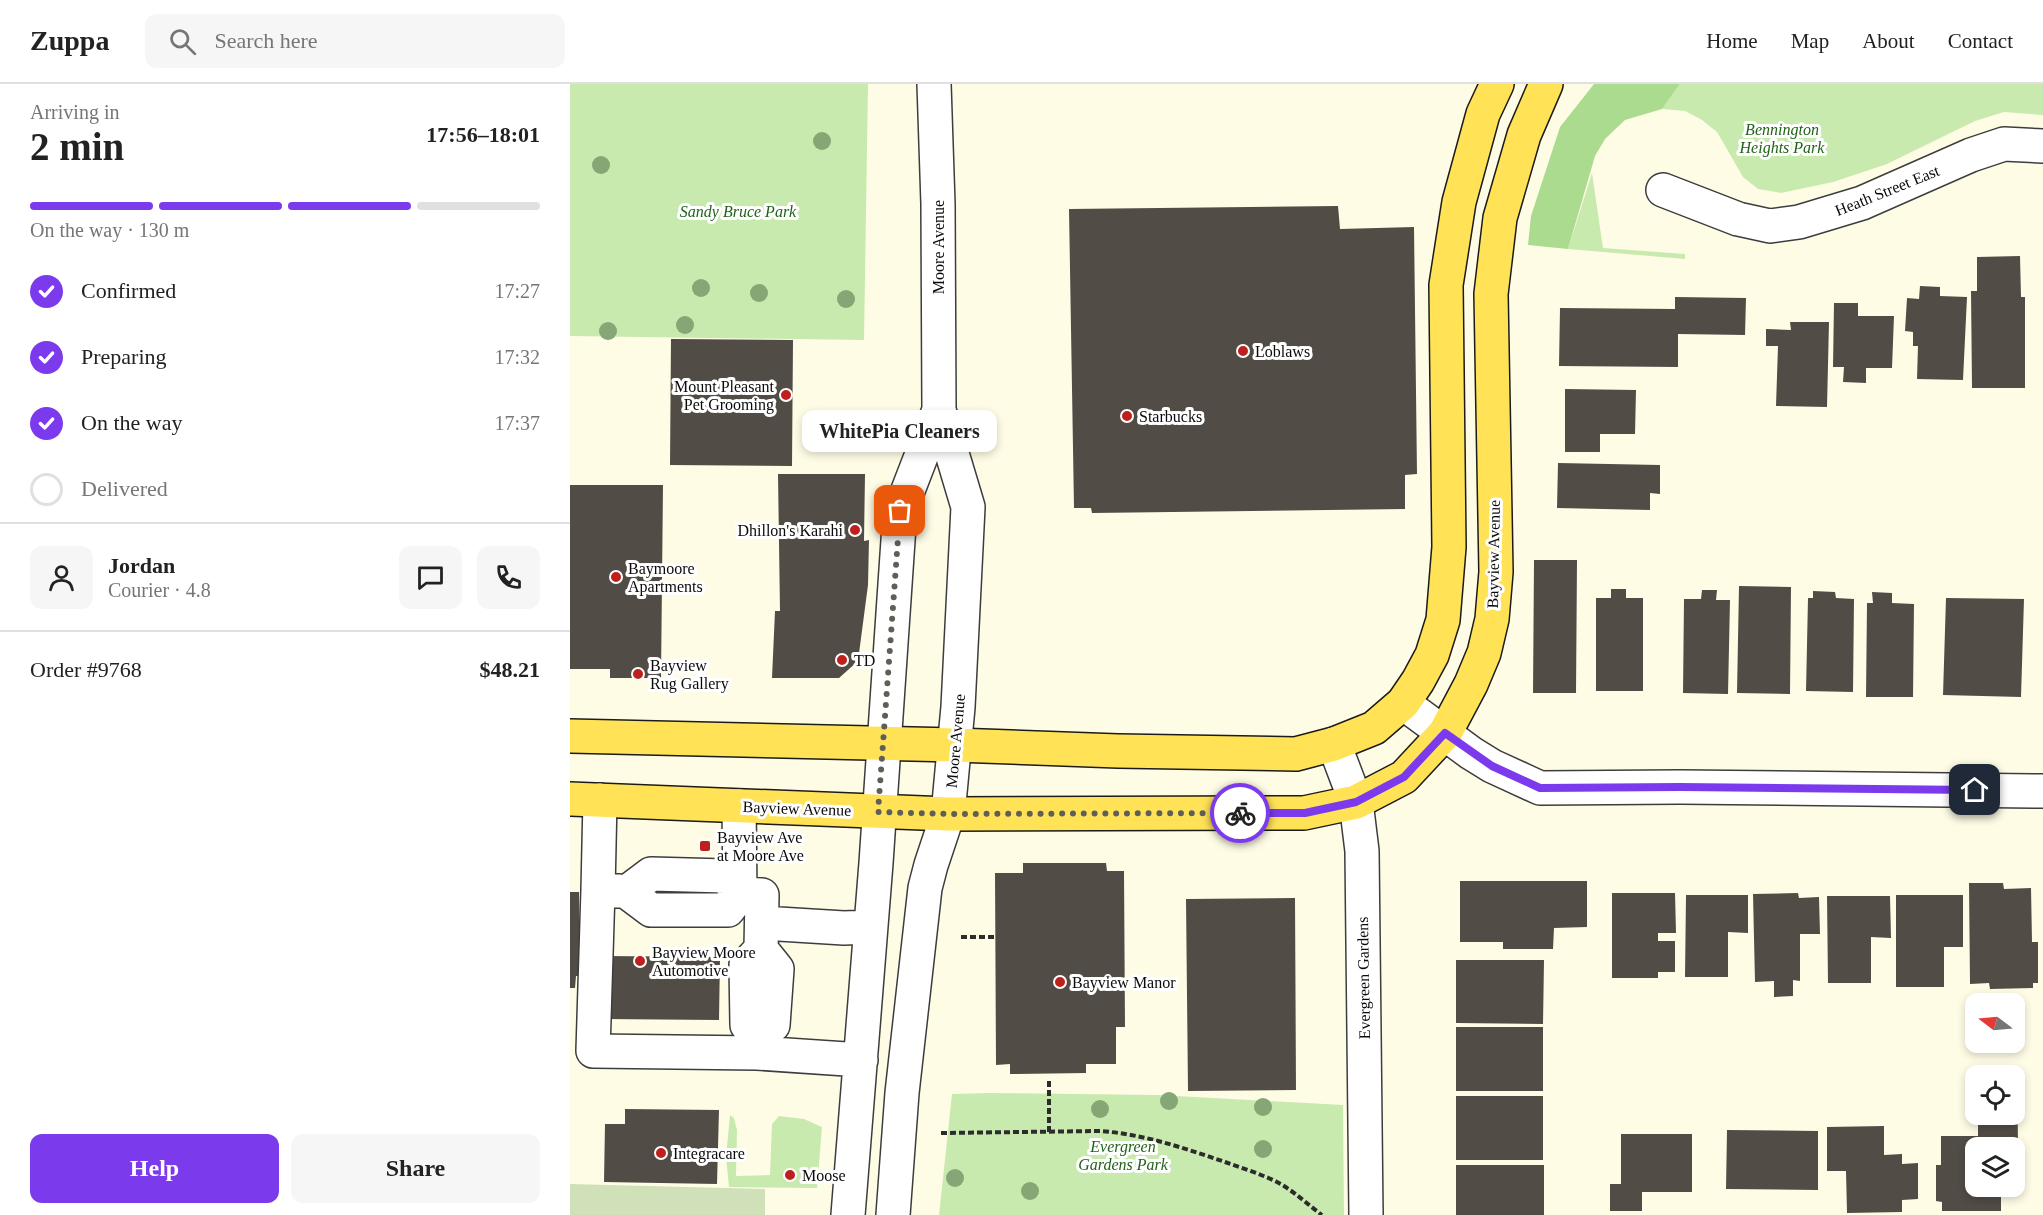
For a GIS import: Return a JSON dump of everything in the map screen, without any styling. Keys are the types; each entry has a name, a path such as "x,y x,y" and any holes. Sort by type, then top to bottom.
{"main road":[{"path":"570,736 955,745 1118,752 1296,754 1334,744 1374,728 1403,703 1432,655 1443,620 1449,547 1446,285 1459,202 1483,114 1497,84"},
{"name":"Bayview Avenue","path":"585,799 948,814 1305,813 1356,802 1404,777 1445,733 1471,684 1484,652 1492,619 1496,572 1491,294 1500,218 1524,135 1546,84"}],"street":[{"name":"Moore Avenue","path":"893,1215 902,1093 926,888 948,814 958,707 968,507 939,410 938,204 934,84"},
{"name":"Heath Street East","path":"1664,190 1738,219 1770,226 1799,222 1862,203 1971,155 2004,144 2043,146"},
{"name":"Moore Avenue","path":"848,1215 900,511 939,410"},
{"path":"1403,703 1492,766 1540,788 1692,787 2043,791"},
{"name":"Evergreen Gardens","path":"1334,744 1356,802 1362,850 1365,1215"},
{"path":"585,799 613,891 593,1051 758,1044 861,1060"},
{"path":"613,891 651,910 728,910 740,894 739,806"},
{"path":"740,894 762,895 761,936 746,965 747,1025 758,1044"},
{"path":"761,936 870,927"},
{"path":"855,1133 900,1136"}],"path":[{"path":"961,937 995,938"},
{"path":"1049,1081 1049,1132"},
{"path":"941,1133 1115,1132 1186,1149 1274,1181 1296,1194 1322,1215"}],"green space":[{"name":"Sandy Bruce Park","path":"570,84 868,84 864,340 570,336"},
{"path":"1594,84 1680,84 1662,109 1625,120 1605,139 1595,156 1568,249 1528,245 1531,216 1560,127"},
{"name":"Bennington Heights Park","path":"1680,84 2043,84 2043,115 2004,112 1975,121 1887,164 1833,182 1781,193 1758,189 1743,177 1717,132 1702,120 1685,111 1662,109"},
{"path":"1592,173 1603,248 1685,254 1685,259 1568,249"},
{"name":"Evergreen Gardens Park","path":"952,1094 1158,1095 1343,1105 1344,1215 939,1215"},
{"path":"730,1115 734,1118 737,1130 736,1176 770,1175 772,1124 779,1116 804,1119 822,1127 817,1188 729,1187 726,1157"},
{"path":"570,1184 765,1189 765,1215 570,1215"}],"building":[{"name":"Loblaws","path":"1338,206 1340,229 1414,227 1417,474 1405,475 1405,509 1092,513 1091,508 1074,508 1069,209"},
{"path":"2020,256 2021,297 2025,297 2025,388 1972,388 1971,291 1977,291 1977,257"},
{"path":"1920,286 1940,287 1940,296 1967,297 1963,380 1917,379 1918,346 1913,346 1913,332 1905,331 1907,298 1919,299"},
{"path":"1675,297 1746,298 1745,335 1678,334 1678,367 1559,366 1560,308 1675,309"},
{"path":"1834,303 1858,303 1858,316 1894,316 1892,368 1866,368 1866,383 1843,382 1844,367 1833,367"},
{"path":"1790,322 1829,322 1827,407 1776,406 1778,346 1766,346 1766,329 1791,330"},
{"path":"671,339 793,340 792,466 670,465"},
{"path":"1565,389 1636,390 1635,434 1600,434 1600,452 1565,452"},
{"path":"1558,463 1660,465 1660,494 1650,493 1650,510 1557,508"},
{"path":"778,474 865,474 864,541 869,540 868,585 858,661 839,678 772,678 775,611 780,611"},
{"name":"Baymoore Apartments","path":"570,485 663,485 661,678 610,678 610,669 570,669"},
{"path":"1534,560 1577,560 1576,693 1533,693"},
{"path":"1739,586 1791,587 1790,694 1737,693"},
{"path":"1611,589 1626,589 1626,598 1643,598 1643,691 1596,691 1596,598 1611,598"},
{"path":"1702,590 1717,590 1716,600 1730,600 1728,694 1683,693 1684,599 1701,599"},
{"path":"1813,591 1835,592 1836,598 1854,599 1853,692 1806,691 1808,598 1813,598"},
{"path":"1872,592 1892,593 1892,603 1914,604 1913,697 1866,697 1867,603 1873,603"},
{"path":"1946,598 2024,599 2021,697 1943,695"},
{"name":"Bayview Manor","path":"1023,863 1106,863 1107,871 1124,871 1125,1027 1116,1027 1116,1064 1086,1064 1086,1073 1010,1074 1010,1064 996,1065 995,873 1023,873"},
{"path":"1460,881 1587,881 1587,927 1554,928 1553,949 1503,949 1503,942 1460,942"},
{"path":"1969,883 2003,883 2004,889 2031,888 2032,942 2038,942 2038,983 2033,983 2033,988 1990,989 1989,983 1970,984"},
{"path":"570,892 579,892 580,976 576,976 575,988 570,988"},
{"path":"1612,893 1675,893 1676,933 1658,933 1658,941 1675,941 1675,972 1658,972 1658,978 1612,978"},
{"path":"1798,893 1799,898 1819,897 1820,934 1800,934 1800,981 1793,980 1793,996 1774,997 1774,981 1755,982 1753,894"},
{"path":"1686,895 1748,895 1748,933 1728,932 1728,977 1685,977"},
{"path":"1896,895 1963,895 1963,947 1944,947 1944,987 1896,987"},
{"path":"1827,896 1890,896 1891,938 1871,937 1871,983 1828,983"},
{"path":"1295,898 1296,1090 1188,1091 1186,899"},
{"path":"604,956 720,957 719,1020 603,1019"},
{"path":"1456,960 1544,960 1543,1024 1456,1023"},
{"path":"1456,1027 1543,1027 1543,1091 1456,1091"},
{"path":"1456,1096 1543,1096 1543,1160 1456,1160"},
{"name":"Integracare","path":"625,1109 719,1110 717,1184 604,1182 605,1124 625,1124"},
{"path":"1978,1125 2018,1125 2018,1137 1965,1137 1965,1197 2001,1197 2001,1211 1942,1211 1942,1202 1936,1201 1936,1165 1941,1165 1941,1136 1978,1136"},
{"path":"1884,1126 1884,1155 1902,1154 1902,1164 1918,1163 1918,1199 1902,1200 1902,1212 1847,1213 1846,1171 1827,1171 1827,1127"},
{"path":"1727,1130 1818,1131 1818,1190 1726,1189"},
{"path":"1621,1134 1692,1134 1692,1192 1642,1192 1642,1211 1610,1211 1610,1184 1621,1184"},
{"path":"1456,1165 1544,1165 1544,1215 1456,1215"}],"way so far":[{"path":"900,511 878,812 948,814 1240,813"}],"place":[{"name":"Loblaws","path":"1243,351"},
{"name":"Mount Pleasant Pet Grooming","path":"786,395"},
{"name":"Starbucks","path":"1127,416"},
{"name":"WhitePia Cleaners","path":"900,511"},
{"name":"Dhillon's Karahi","path":"855,530"},
{"name":"Baymoore Apartments","path":"616,577"},
{"name":"TD","path":"842,660"},
{"name":"Bayview Rug Gallery","path":"638,674"},
{"name":"Bayview Ave at Moore Ave","path":"705,846"},
{"name":"Bayview Moore Automotive","path":"640,961"},
{"name":"Bayview Manor","path":"1060,982"},
{"name":"Integracare","path":"661,1153"},
{"name":"Moose","path":"790,1175"}],"route":[{"path":"1240,813 1305,813 1356,802 1404,777 1445,733 1492,766 1540,788 1975,790"}]}
